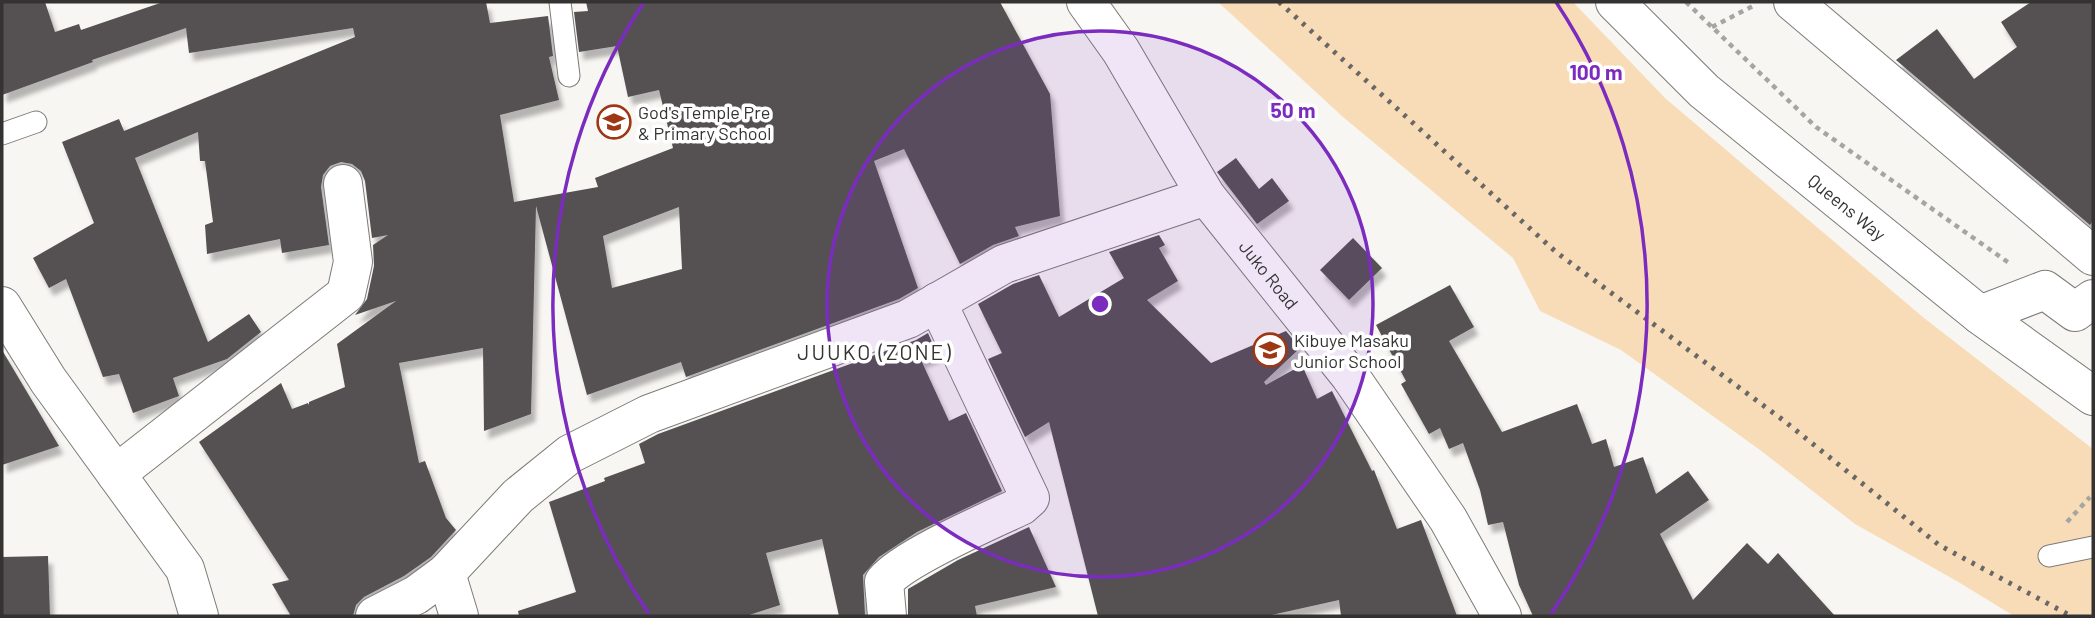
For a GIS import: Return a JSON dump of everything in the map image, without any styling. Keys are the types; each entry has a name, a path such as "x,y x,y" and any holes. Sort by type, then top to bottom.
{"main road":[{"name":"Juko Road","path":"1086,2 1121,51 1206,196 1350,376 1448,519 1502,616"},
{"name":"Queens Way","path":"1615,2 1704,91 1980,315 2093,396"},
{"path":"1793,2 2093,256"},
{"path":"116,474 346,295 353,262 342,184"},
{"path":"375,616 416,595 446,573 518,496 570,454 649,414 908,319 1004,264 1206,196"},
{"path":"1980,315 2045,290 2075,312 2093,299"},
{"path":"887,616 884,582 890,574 927,552 1021,506 1030,498 937,302"},
{"path":"2,306 48,380 185,569 199,616"},
{"path":"446,573 459,616"}],"lane":[{"path":"561,2 569,76"},
{"path":"2,134 36,122"},
{"path":"2049,556 2093,547"}],"path":[{"path":"1686,2 1816,127 2045,290"},
{"path":"1712,27 1762,2"}],"shaded area":[{"path":"1218,2 1573,2 1665,98 1924,318 2093,449 2093,616 2014,616 1855,524 1760,450 1621,350 1540,311 1513,258 1343,117"}],"building":[{"path":"2,2 45,2 55,32 79,24 81,30 163,2 486,2 490,23 548,16 553,56 549,57 559,100 500,115 514,202 598,187 595,178 673,148 659,90 628,97 617,46 579,52 574,12 588,11 586,2 1000,2 1050,94 1060,216 1015,227 1019,236 993,245 960,264 904,149 874,161 918,288 899,299 686,377 681,362 587,395 536,206 531,414 484,431 483,348 399,363 419,463 425,461 446,518 456,530 431,557 404,576 364,597 356,605 353,616 291,616 272,584 289,580 199,442 281,383 292,409 308,403 309,405 309,402 345,387 337,344 396,301 355,315 367,299 374,266 373,245 388,235 372,238 365,181 361,171 352,164 341,162 330,166 323,175 321,187 329,245 282,253 280,239 207,254 205,225 213,222 205,161 200,161 198,132 135,158 208,342 249,314 261,332 227,359 173,378 179,396 133,413 119,374 103,377 66,279 49,288 33,258 94,223 62,142 119,119 124,131 355,37 353,28 189,53 186,28 2,95","holes":["679,207 682,269 612,288 603,236"]},
{"path":"2031,2 2093,2 2093,221 2090,225 1896,60 1937,29 1974,79 2017,47 2001,22"},
{"path":"1236,158 1259,189 1272,178 1289,201 1257,224 1217,172"},
{"path":"1159,235 1165,245 1159,248 1178,281 1147,300 1211,363 1286,331 1300,348 1264,382 1266,385 1302,365 1317,399 1332,391 1372,471 1374,470 1397,529 1421,520 1457,616 1341,616 1339,600 1267,616 1098,616 1049,422 1025,437 988,359 1002,353 978,304 1013,284 1039,275 1059,317 1124,278 1109,252"},
{"path":"1353,238 1382,268 1349,300 1320,270"},
{"path":"1450,285 1474,327 1449,341 1502,432 1577,404 1592,444 1606,439 1614,467 1643,457 1656,494 1688,471 1709,500 1660,534 1693,600 1747,543 1768,564 1778,553 1835,616 1533,616 1519,585 1503,522 1488,525 1480,490 1463,443 1449,449 1440,428 1429,434 1401,384 1406,381 1376,325"},
{"path":"928,333 937,354 921,360 949,421 966,413 1002,491 917,532 879,557 863,575 865,616 839,616 822,539 766,553 780,605 746,616 519,616 518,611 576,592 549,502 645,463 639,444 658,434 916,340"},
{"path":"2,350 59,446 2,465"},
{"path":"1029,527 1056,587 975,606 977,616 908,616 908,589 958,560"},
{"path":"48,556 50,616 2,616 2,557"}],"railway":[{"path":"1279,2 1556,252 1783,420 1939,545 2071,616"}],"place":[{"name":"God's Temple Pre & Primary School","path":"614,122"},
{"name":"Kibuye Masaku Junior School","path":"1270,350"}],"district":[{"name":"JUUKO (ZONE)","path":"875,351"}]}
